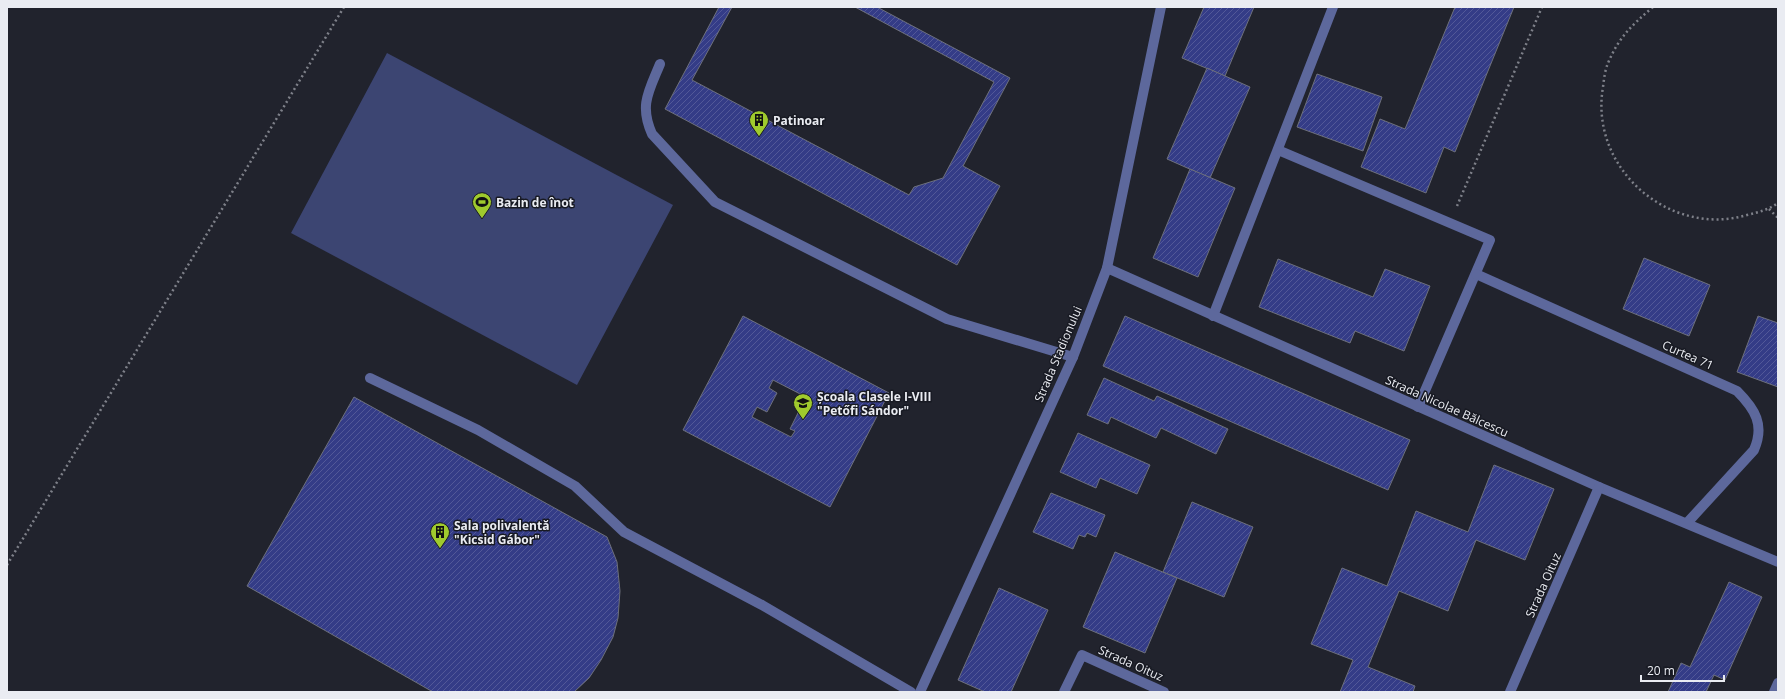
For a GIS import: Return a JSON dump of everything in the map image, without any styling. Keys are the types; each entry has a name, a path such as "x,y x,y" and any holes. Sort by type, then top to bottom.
{"street":[{"name":"Strada Stadionului","path":"920,692 1073,357 1107,268 1161,7"},
{"path":"1213,316 1333,7"},
{"path":"660,64 648,95 645,109 646,120 652,134 715,202 947,319 1073,357"},
{"path":"1278,150 1490,240 1418,407"},
{"name":"Strada Nicolae Bălcescu","path":"1107,268 1599,487 1778,562"},
{"name":"Curtea 71","path":"1476,274 1737,391 1750,404 1758,424 1759,437 1754,450 1686,523"},
{"path":"370,378 478,430 576,486 624,532 762,604 911,692"},
{"name":"Strada Oituz","path":"1510,692 1599,487"},
{"name":"Strada Oituz","path":"1064,692 1082,655 1164,692"},
{"path":"1774,692 1778,683"}],"path":[{"path":"7,565 344,7"},
{"path":"1449,223 1542,7"},
{"path":"1652,7 1626,30 1607,64 1600,103 1606,142 1626,176 1655,203 1691,218 1731,220 1769,209 1778,203"},
{"path":"1769,209 1778,218"}],"shaded area":[{"name":"Bazin de înot","path":"387,53 673,205 577,385 291,233"}],"building":[{"name":"Patinoar","path":"719,7 732,7 692,80 909,195 914,187 943,178 994,82 855,7 877,7 1010,78 963,166 1000,186 957,265 665,109"},
{"path":"1204,7 1254,7 1225,76 1182,58"},
{"path":"1455,7 1514,7 1455,152 1444,147 1426,193 1361,167 1380,119 1405,129"},
{"path":"1207,68 1250,87 1210,178 1167,159"},
{"path":"1317,74 1382,97 1363,151 1297,127"},
{"path":"1190,169 1235,188 1198,277 1153,258"},
{"path":"1644,258 1710,285 1689,336 1623,309"},
{"path":"1278,259 1373,297 1385,269 1430,286 1404,351 1355,331 1350,343 1259,307"},
{"path":"743,316 889,393 830,507 683,430","holes":["773,380 810,399 807,405 803,403 790,429 795,431 791,437 752,417 757,407 767,412 777,393 769,388"]},
{"path":"1125,316 1410,440 1388,490 1103,366"},
{"path":"1758,316 1778,323 1778,387 1737,372"},
{"path":"1104,378 1154,401 1157,396 1228,429 1216,454 1161,428 1156,438 1111,417 1108,424 1087,415"},
{"name":"Sala polivalentă \"Kicsid Gábor\"","path":"354,397 607,537 617,562 620,591 618,618 613,637 601,660 589,678 574,692 433,692 247,586"},
{"path":"1078,433 1150,465 1137,494 1100,478 1096,488 1060,472"},
{"path":"1494,465 1554,489 1525,560 1476,540 1448,611 1399,591 1368,667 1415,686 1413,692 1340,692 1353,660 1311,644 1342,568 1387,586 1416,511 1468,532"},
{"path":"1051,493 1105,515 1096,537 1087,533 1085,537 1079,535 1073,549 1033,532"},
{"path":"1192,502 1253,527 1224,597 1163,572"},
{"path":"1115,552 1177,578 1145,653 1083,627"},
{"path":"1729,582 1762,597 1725,680 1714,675 1706,692 1668,692 1681,663 1690,667"},
{"path":"999,588 1048,610 1011,692 985,692 958,680"}],"place":[{"name":"Patinoar","path":"759,137"},
{"name":"Bazin de înot","path":"482,219"},
{"name":"Școala Clasele I-VIII \"Petőfi Sándor\"","path":"803,420"},
{"name":"Sala polivalentă \"Kicsid Gábor\"","path":"440,549"}]}
